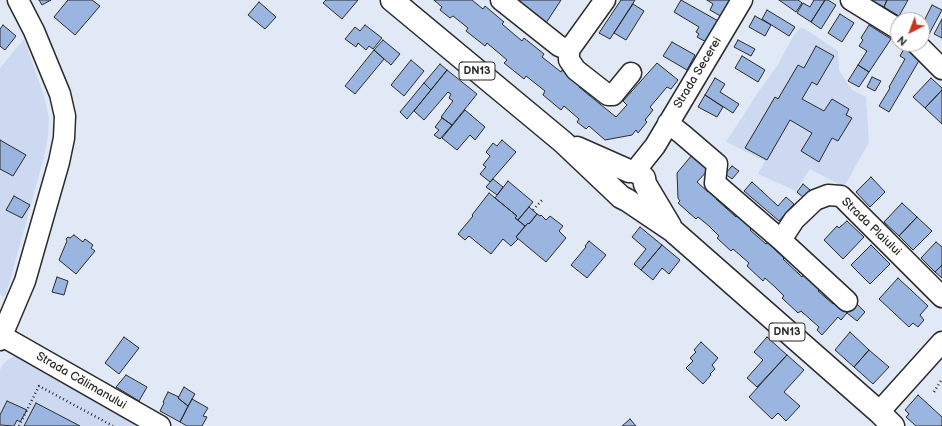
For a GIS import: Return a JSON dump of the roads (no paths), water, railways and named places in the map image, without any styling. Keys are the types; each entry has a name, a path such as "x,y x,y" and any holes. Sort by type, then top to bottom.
{"main road":[{"name":"DN13","path":"392,0 563,142 622,196 673,231 886,419"},
{"name":"DN13","path":"563,142 638,176 673,231"},
{"path":"622,196 616,187 616,182 619,176 623,172 638,176"}],"street":[{"path":"1,338 25,281 59,162 64,138 65,116 60,94 34,31 18,0"},
{"path":"501,0 559,46 569,50"},
{"path":"605,0 569,50 569,60 576,70 608,95 613,95 631,73"},
{"name":"Strada Secerei","path":"638,176 742,0"},
{"path":"851,0 890,24"},
{"path":"930,46 942,52"},
{"path":"925,52 942,69"},
{"path":"668,123 717,164 715,183 781,240 847,301"},
{"name":"Strada Plaiului","path":"781,240 794,220 815,200 828,194 841,196 942,297"},
{"name":"Strada Călimanului","path":"1,338 160,426"},
{"path":"886,419 942,342"}]}
